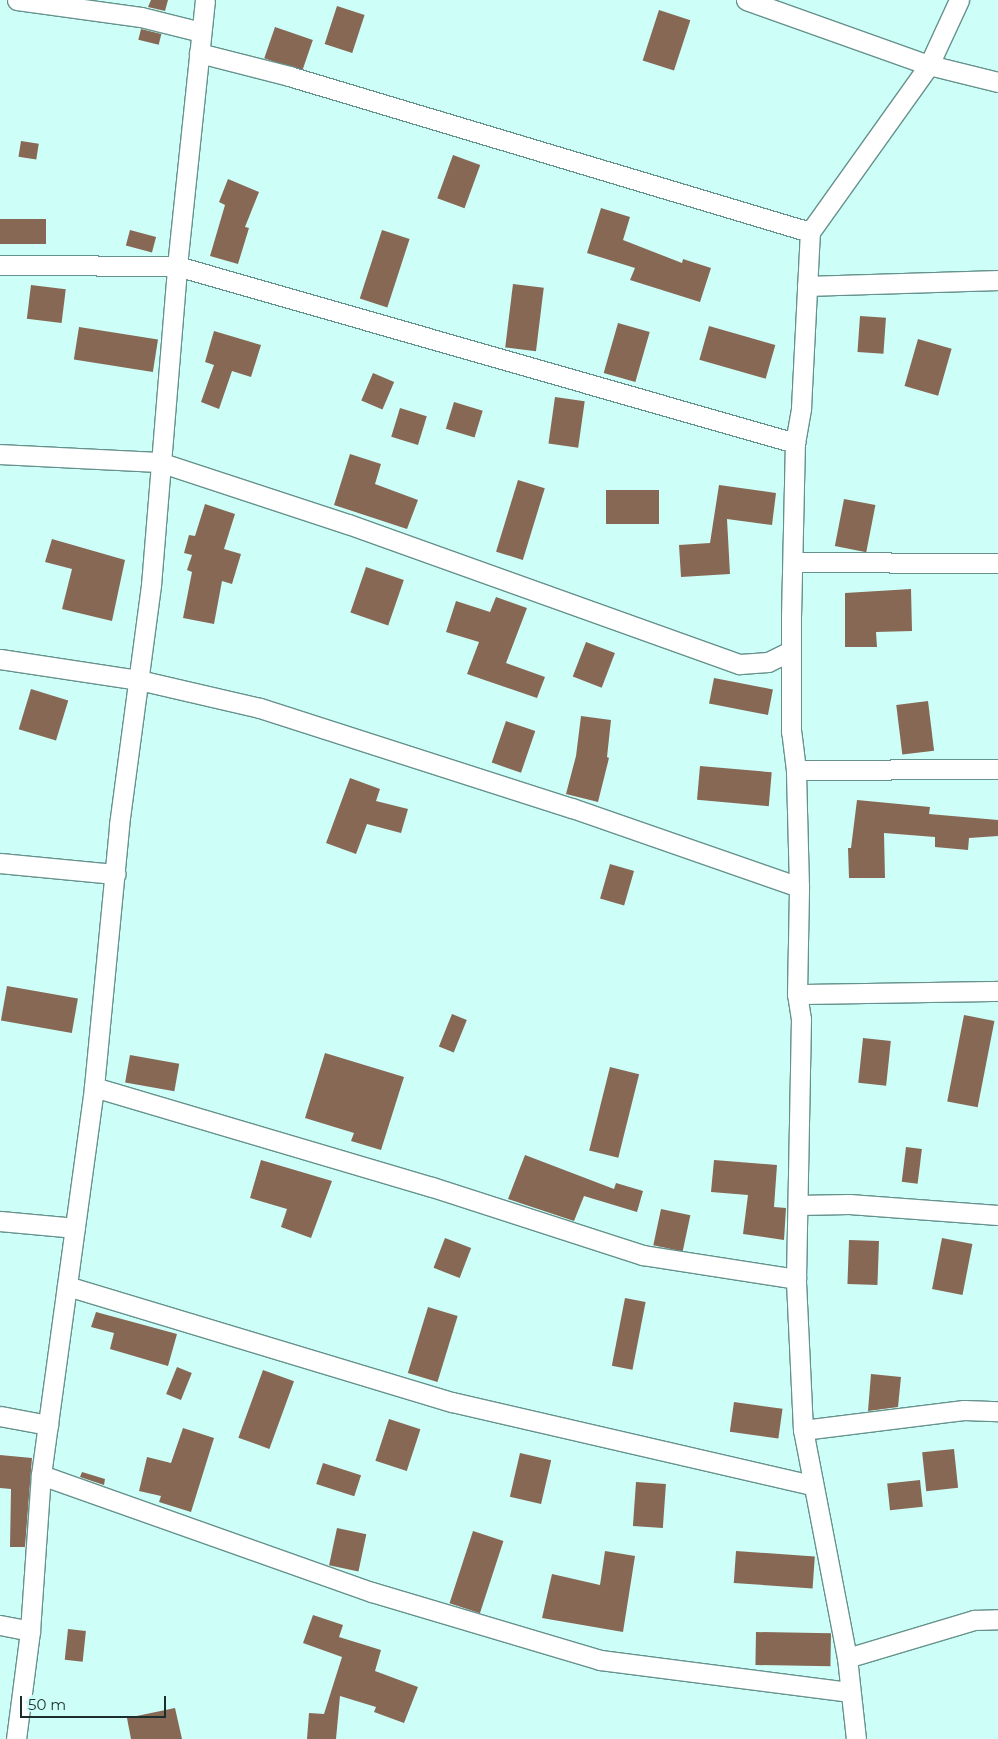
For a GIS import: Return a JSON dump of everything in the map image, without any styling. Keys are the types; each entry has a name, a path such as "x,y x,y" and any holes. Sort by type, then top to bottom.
{"street":[{"path":"17,0 141,17 201,32"},
{"path":"16,1739 30,1631 41,1475 94,1087 115,874 151,584 159,462 177,266 205,0"},
{"path":"746,0 929,65 998,82"},
{"path":"856,1739 849,1692 847,1658 812,1485 803,1430 796,1279 801,1019 797,994 799,887 796,770 791,732 795,443 801,408 810,232 929,65 959,0"},
{"path":"199,53 289,76 810,232"},
{"path":"0,265 177,266 795,443"},
{"path":"807,286 998,280"},
{"path":"0,454 159,462 348,524 740,664 768,662 791,651"},
{"path":"793,562 998,563"},
{"path":"0,659 139,680 260,708 572,808 799,887"},
{"path":"796,770 998,769"},
{"path":"0,863 115,874"},
{"path":"797,994 839,990 998,991"},
{"path":"94,1087 432,1187 642,1255 796,1279"},
{"path":"798,1205 849,1204 998,1214"},
{"path":"0,1221 75,1228"},
{"path":"67,1286 452,1402 812,1485"},
{"path":"803,1430 964,1410 998,1410"},
{"path":"0,1416 48,1426"},
{"path":"41,1475 372,1592 600,1660 849,1692"},
{"path":"847,1658 974,1620 998,1620"},
{"path":"0,1625 30,1631"}],"building":[{"path":"151,0 168,0 165,11 148,7"},
{"path":"337,6 365,15 352,53 325,44"},
{"path":"659,10 690,20 674,71 643,60"},
{"path":"275,27 313,40 302,71 264,58"},
{"path":"141,29 161,34 159,45 138,40"},
{"path":"21,141 39,144 36,160 18,157"},
{"path":"453,155 480,165 465,208 437,198"},
{"path":"228,179 259,192 245,227 249,228 238,264 210,256 225,205 219,202"},
{"path":"601,208 630,217 623,240 682,263 683,259 711,268 700,302 630,280 635,268 587,253"},
{"path":"0,219 46,219 46,244 0,244"},
{"path":"130,230 156,237 152,252 126,245"},
{"path":"382,230 410,239 387,307 360,298"},
{"path":"513,284 544,288 536,351 505,348"},
{"path":"31,285 66,289 62,323 27,319"},
{"path":"860,316 886,318 883,354 857,352"},
{"path":"618,323 650,332 635,382 604,373"},
{"path":"709,326 775,345 766,379 699,360"},
{"path":"79,327 158,340 153,372 74,360"},
{"path":"214,331 261,345 251,377 232,371 219,409 201,402 214,365 205,362"},
{"path":"918,339 952,349 938,396 904,386"},
{"path":"373,373 394,382 382,410 361,401"},
{"path":"555,397 585,401 578,448 548,444"},
{"path":"454,402 483,411 475,438 446,429"},
{"path":"400,408 427,416 418,445 391,437"},
{"path":"350,454 381,464 375,484 418,500 407,529 334,505"},
{"path":"518,480 545,488 523,560 496,552"},
{"path":"719,485 776,493 772,525 727,519 730,574 681,577 679,545 710,543"},
{"path":"606,490 659,490 659,524 606,524"},
{"path":"844,499 875,505 866,552 835,546"},
{"path":"205,504 235,514 224,549 241,554 232,584 222,581 214,624 183,618 192,572 187,570 192,555 184,553 189,535 195,536"},
{"path":"52,539 125,560 112,621 62,609 72,569 45,562"},
{"path":"366,567 404,580 388,625 350,612"},
{"path":"911,589 912,631 876,632 877,647 845,647 845,593"},
{"path":"496,597 527,608 506,663 545,677 537,698 467,674 479,642 446,632 456,601 490,612"},
{"path":"586,642 615,653 602,688 573,677"},
{"path":"714,678 773,689 768,715 709,704"},
{"path":"31,689 68,700 56,741 19,729"},
{"path":"928,701 934,751 902,755 896,705"},
{"path":"581,716 611,720 607,757 609,758 598,802 566,794 576,756"},
{"path":"506,721 535,731 521,773 492,763"},
{"path":"700,766 772,772 769,806 697,800"},
{"path":"350,778 380,789 376,801 408,809 401,833 367,824 356,854 326,843"},
{"path":"857,800 930,807 929,814 998,820 998,836 969,838 968,850 935,847 935,837 884,833 885,878 849,878 848,848 851,848"},
{"path":"610,864 634,871 624,905 600,899"},
{"path":"7,986 78,999 72,1033 1,1020"},
{"path":"452,1014 467,1020 454,1052 439,1046"},
{"path":"964,1015 994,1021 978,1107 947,1101"},
{"path":"863,1038 891,1041 886,1086 858,1083"},
{"path":"325,1053 404,1077 381,1150 351,1141 354,1133 305,1118"},
{"path":"130,1055 179,1064 174,1091 125,1083"},
{"path":"610,1067 639,1074 618,1158 589,1150"},
{"path":"906,1147 922,1149 918,1184 902,1182"},
{"path":"525,1155 614,1189 616,1183 643,1191 637,1212 584,1196 574,1221 508,1199"},
{"path":"261,1160 332,1181 311,1238 281,1227 287,1209 250,1198"},
{"path":"714,1160 777,1165 774,1207 786,1208 784,1240 743,1234 748,1195 711,1192"},
{"path":"661,1209 690,1215 683,1251 653,1245"},
{"path":"445,1238 471,1248 460,1278 434,1268"},
{"path":"942,1238 972,1244 963,1295 932,1289"},
{"path":"849,1240 879,1241 877,1285 847,1284"},
{"path":"625,1298 646,1302 632,1370 612,1366"},
{"path":"428,1307 458,1316 437,1382 408,1373"},
{"path":"96,1312 177,1334 168,1366 110,1349 114,1333 91,1327"},
{"path":"177,1367 192,1373 181,1400 166,1394"},
{"path":"263,1370 294,1381 269,1449 238,1438"},
{"path":"871,1374 901,1377 898,1407 868,1411"},
{"path":"734,1402 783,1409 778,1439 730,1432"},
{"path":"389,1419 420,1429 407,1471 375,1461"},
{"path":"183,1428 214,1438 191,1512 159,1502 161,1496 139,1491 147,1457 171,1463"},
{"path":"954,1449 958,1488 926,1491 922,1452"},
{"path":"520,1453 551,1460 541,1504 510,1497"},
{"path":"0,1455 32,1458 25,1547 10,1547 11,1489 0,1488"},
{"path":"323,1463 361,1475 354,1496 316,1484"},
{"path":"82,1472 105,1479 104,1485 80,1477"},
{"path":"920,1480 923,1507 890,1510 887,1483"},
{"path":"636,1482 666,1484 663,1528 633,1526"},
{"path":"337,1528 366,1534 358,1571 329,1565"},
{"path":"473,1531 503,1541 480,1613 450,1603"},
{"path":"605,1551 635,1556 623,1632 542,1618 552,1574 600,1585"},
{"path":"736,1551 815,1557 813,1588 734,1583"},
{"path":"313,1615 343,1625 339,1637 381,1650 375,1671 418,1687 404,1723 374,1712 376,1707 340,1696 336,1739 307,1739 309,1713 324,1714 342,1657 303,1643"},
{"path":"68,1629 86,1631 83,1662 65,1660"},
{"path":"756,1632 831,1633 830,1666 755,1665"},
{"path":"175,1708 182,1739 131,1739 127,1718"}]}
